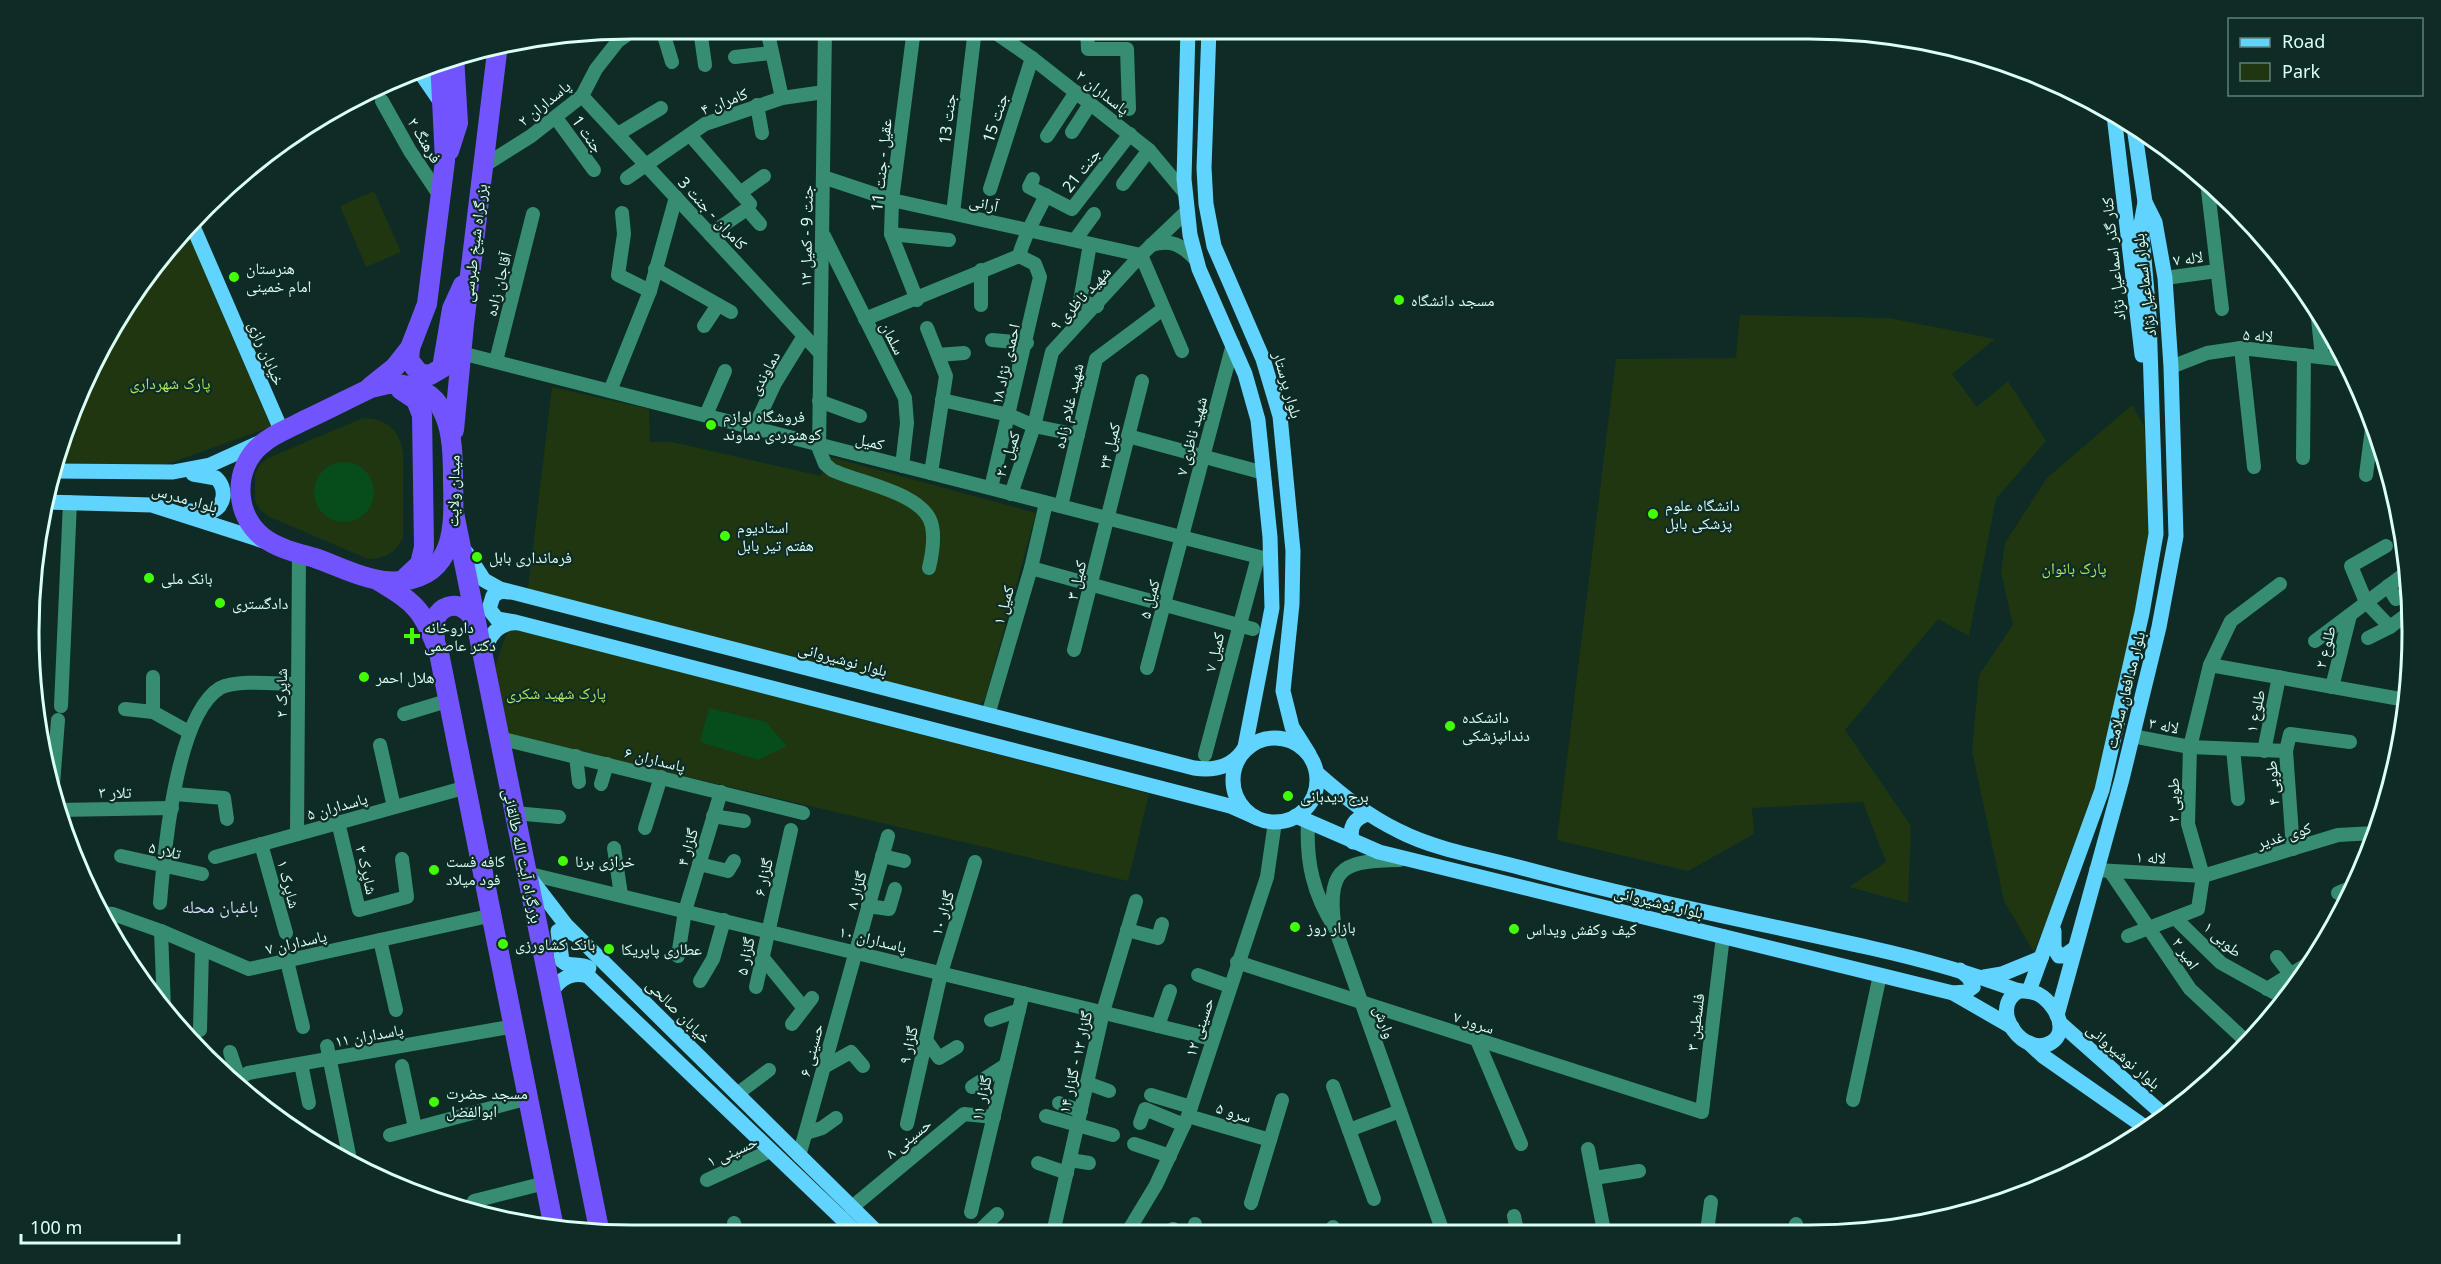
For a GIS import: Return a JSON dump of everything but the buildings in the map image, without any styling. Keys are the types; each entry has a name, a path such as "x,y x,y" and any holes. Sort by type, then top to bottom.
{"highway":[{"name":"بزرگراه شیخ طبرسی","path":"453,442 461,352 498,54"},
{"path":"445,161 458,123 455,66"},
{"path":"370,389 395,367 410,348 427,303 445,161 441,70"},
{"path":"410,348 411,365 419,373 430,375 442,368 452,309 471,271"},
{"name":"میدان ولایت","path":"400,384 428,395 445,413 453,442 454,513 451,540 441,559 419,576 386,581 277,545 264,538 250,523 240,496 246,463 257,448 277,434 370,389 400,384"},
{"path":"370,389 395,388 407,393 420,406 424,550 417,568 386,581 419,609 427,620 439,653"},
{"name":"بزرگراه آیت الله طالقانی","path":"454,513 598,1224"},
{"path":"477,627 472,615 464,609 450,606 435,617 433,626 450,700 553,1220"}],"main road":[{"path":"1188,39 1186,212 1196,260 1245,374 1258,420 1264,473 1264,559 1272,608 1245,747 1235,767 1234,788 1243,807 1255,816"},
{"name":"بلوار پرستار","path":"1209,39 1204,168 1207,211 1214,246 1263,359 1280,416 1293,551 1293,604 1283,691 1292,727 1309,754"},
{"path":"497,67 502,53"},
{"path":"425,76 443,107"},
{"name":"کنار گذر اسماعیل نژاد","path":"2115,124 2140,346 2151,399"},
{"name":"بلوار اسماعیل نژاد","path":"2139,140 2145,202 2140,224 2149,316 2151,399"},
{"name":"بلوار اسماعیل نژاد","path":"2145,202 2155,222 2164,278 2171,367"},
{"name":"خیابان رازی","path":"195,232 277,434"},
{"name":"بلوار مدافعان سلامت","path":"2059,1019 2074,949 2103,871 2159,627 2176,536 2171,367"},
{"name":"بلوار مدافعان سلامت","path":"2024,991 2041,958 2054,925 2102,790 2144,602 2156,534 2151,399"},
{"name":"بلوار مدرس","path":"61,471 166,473 210,465 277,434"},
{"path":"152,505 207,513 216,509 222,501 222,486 211,476 166,473"},
{"name":"بلوار مدرس","path":"53,502 152,505 277,545"},
{"name":"بلوار نوشیروانی","path":"458,536 484,580 493,586 1194,768 1223,768 1241,754"},
{"path":"515,592 496,593 490,600 489,609 497,619 1218,803 1275,822 1302,819 1314,795 1317,773 1309,754 1299,744 1279,737 1258,741 1241,754"},
{"path":"484,662 485,648 494,633 507,623 519,623"},
{"name":"بلوار نوشیروانی","path":"1317,773 1368,814 1401,832 1435,844 1545,874 1959,970 2024,991"},
{"path":"1353,842 1351,834 1355,820 1368,814"},
{"name":"بلوار نوشیروانی","path":"1302,819 1353,842 1411,860 1953,993 2012,1027"},
{"name":"خیابان صالحی","path":"526,873 576,935 869,1225"},
{"path":"2054,925 2055,952 2064,956 2074,949"},
{"path":"576,935 564,929 558,931 562,961 566,965 586,966 605,992"},
{"path":"1984,977 2002,974 2041,958"},
{"path":"1953,993 1966,992 1973,987 1968,978 1959,970"},
{"path":"551,993 564,978 580,974 588,976 849,1225"},
{"path":"2029,1043 2046,1045 2055,1041 2060,1032 2059,1019 2043,998 2024,991 2011,996 2006,1004 2006,1014 2012,1027 2029,1043 2043,1056 2140,1124"},
{"name":"بلوار نوشیروانی","path":"2059,1019 2159,1110"}],"street":[{"name":"پاسداران ۲","path":"484,165 556,118 582,96 596,69 620,39"},
{"path":"665,39 672,62"},
{"path":"701,39 705,65"},
{"path":"769,39 782,98"},
{"name":"جنت 9 - کمیل ۱۲","path":"818,444 825,39"},
{"name":"عقیل - جنت 11","path":"913,39 892,200 891,234 917,300"},
{"name":"جنت 13","path":"953,213 974,39"},
{"name":"پاسداران ۲","path":"1004,39 1149,150 1185,193"},
{"path":"1088,39 1088,49 1127,49 1129,109"},
{"path":"735,57 771,53"},
{"name":"جنت 15","path":"990,189 1032,58"},
{"name":"کامران ۴","path":"627,178 705,124 782,98 824,92"},
{"path":"1047,136 1076,92"},
{"name":"کامران - جنت 3","path":"582,96 820,353"},
{"name":"فرهنگ ۲","path":"382,101 441,196"},
{"path":"1072,132 1090,104"},
{"path":"757,105 762,133"},
{"path":"618,134 661,108"},
{"name":"جنت 1","path":"556,118 594,170"},
{"name":"جنت 21","path":"1033,179 1029,188 1072,209 1130,134"},
{"path":"690,135 750,204 747,209 710,234"},
{"path":"1123,184 1149,150"},
{"path":"741,193 764,176"},
{"name":"آرانی","path":"823,177 892,200 1090,243 1146,250 1165,242 1174,243 1196,260"},
{"path":"2208,194 2222,309"},
{"path":"865,319 917,300 981,270 1018,256 1026,229 1032,225 1046,195"},
{"path":"610,391 650,291 676,197"},
{"path":"747,209 760,224"},
{"name":"شهید ناظری ۹","path":"1034,426 1052,352 1097,306 1146,250 1186,212"},
{"path":"622,213 624,234 618,276 650,291"},
{"name":"آقاجان زاده","path":"496,361 533,214"},
{"path":"1075,240 1094,214"},
{"name":"سلمان","path":"822,232 905,398 907,423 902,466"},
{"path":"891,234 949,240"},
{"path":"1090,243 1080,301 1097,306"},
{"path":"1146,250 1163,309 1182,351"},
{"name":"احمدی نژاد ۱۸","path":"991,488 1027,343 1040,277 1035,264 1018,256"},
{"path":"656,269 731,312"},
{"path":"981,270 981,305"},
{"name":"لاله ۷","path":"2164,278 2217,271"},
{"path":"704,326 718,305"},
{"name":"شهید غلام زاده","path":"1060,506 1096,359 1163,309"},
{"path":"927,328 946,376 931,473"},
{"path":"2319,330 2322,357"},
{"name":"دماوندی","path":"754,428 775,382 804,336"},
{"path":"992,340 1027,343"},
{"name":"شهید ناظری ۷","path":"1182,537 1233,344"},
{"path":"2241,348 2254,467"},
{"name":"لاله ۵","path":"2171,367 2207,353 2241,348 2335,359"},
{"name":"کمیل","path":"461,352 1264,559"},
{"path":"938,355 964,352"},
{"path":"2303,458 2304,355"},
{"path":"706,415 725,371"},
{"name":"کمیل ۲۴","path":"1108,518 1142,381"},
{"path":"819,400 860,416"},
{"path":"942,400 1009,415 1034,426 1078,435"},
{"name":"کمیل ۲۰","path":"1011,494 1034,426"},
{"path":"1128,436 1202,458 1264,473"},
{"path":"2366,475 2371,440"},
{"path":"818,444 825,464 832,470 893,492 915,503 925,513 933,528 929,568"},
{"path":"61,706 70,502"},
{"name":"کمیل ۱","path":"988,715 1031,568 1046,503"},
{"name":"کمیل ۳","path":"1074,650 1108,518"},
{"name":"کمیل ۵","path":"1148,668 1182,537"},
{"path":"2386,546 2351,566 2366,602 2390,627"},
{"name":"شاپرک ۲","path":"297,834 299,553"},
{"name":"کمیل ۷","path":"1205,755 1238,625 1264,559"},
{"path":"1031,568 1253,629"},
{"path":"2315,640 2399,578"},
{"name":"طوبی ۲","path":"2175,918 2198,909 2204,876 2188,824 2190,747 2210,665 2231,621 2280,584"},
{"path":"2388,586 2396,599"},
{"name":"طلوع ۲","path":"2332,687 2350,615"},
{"path":"2368,638 2402,618"},
{"path":"2210,665 2398,699"},
{"path":"153,676 153,712"},
{"name":"طلوع ۱","path":"2264,751 2279,677"},
{"path":"160,903 163,867 175,794 189,732 204,702 221,687 232,684 297,684"},
{"path":"404,714 450,700"},
{"path":"125,709 153,712 189,732"},
{"path":"54,766 58,720"},
{"path":"2286,751 2290,734 2350,742"},
{"name":"لاله ۳","path":"2133,736 2190,747 2286,751"},
{"name":"پاسداران ۶","path":"499,738 803,813"},
{"path":"380,745 394,807"},
{"path":"2233,749 2238,800"},
{"name":"طوبی ۴","path":"2286,751 2293,849"},
{"path":"576,756 579,782"},
{"path":"601,784 607,764"},
{"path":"645,828 661,777"},
{"name":"پاسداران ۵","path":"215,857 467,787"},
{"name":"گلزار ۴","path":"678,956 685,911 720,792"},
{"path":"175,794 224,798 227,819"},
{"name":"تلار ۳","path":"66,810 172,808"},
{"path":"514,813 559,817"},
{"path":"713,816 744,821"},
{"name":"وارش","path":"1302,819 1308,865 1314,887 1335,928 1441,1225"},
{"name":"شاپرک ۳","path":"338,822 359,910 407,897 402,859"},
{"name":"حسینی ۱۲","path":"1132,1225 1156,1185 1188,1116 1229,986 1267,877 1275,822"},
{"name":"گلزار ۶","path":"768,931 791,830"},
{"name":"کوی غدیر","path":"2204,876 2338,835 2367,833"},
{"name":"گلزار ۸","path":"855,952 888,836"},
{"name":"شاپرک ۱","path":"261,844 286,933"},
{"path":"614,848 621,896"},
{"name":"تلار ۵","path":"121,856 202,874"},
{"path":"882,856 904,861"},
{"path":"1335,928 1331,896 1333,884 1345,869 1362,861 1411,860"},
{"path":"699,864 728,871 734,861"},
{"name":"گلزار ۱۰","path":"941,973 975,862"},
{"name":"لاله ۱","path":"2103,871 2204,876"},
{"name":"امیر ۲","path":"2103,871 2148,928 2190,988 2242,1037"},
{"name":"پاسداران ١٠","path":"526,873 1212,1039"},
{"path":"868,906 889,909 895,889"},
{"path":"2338,892 2343,890"},
{"name":"گلزار ۱۳ - گلزار ۱۴","path":"1055,1225 1103,1012 1136,901"},
{"name":"پاسداران ۷","path":"110,914 161,931 249,969 493,915"},
{"path":"2128,936 2175,918"},
{"name":"طوبی ۱","path":"2175,918 2221,963 2278,995"},
{"path":"700,981 713,959 724,920"},
{"path":"1127,930 1158,938 1161,924"},
{"path":"161,931 163,995"},
{"name":"گلزار ۵","path":"756,987 768,931"},
{"name":"فلسطین ۳","path":"1702,1112 1723,936"},
{"path":"380,940 396,1010"},
{"path":"200,1030 201,950"},
{"name":"حسینی ۶","path":"800,1156 855,952"},
{"path":"762,957 808,1003 792,1024"},
{"path":"2277,957 2290,975"},
{"path":"287,961 303,1027"},
{"name":"سرور ۷","path":"1237,962 1702,1112"},
{"name":"گلزار ٩","path":"907,1124 941,973"},
{"path":"2267,989 2294,973"},
{"path":"1198,975 1229,986"},
{"path":"1853,1100 1880,975"},
{"path":"1158,1026 1170,991"},
{"name":"گلزار ١١","path":"971,1212 1023,993"},
{"path":"991,1020 1019,1010"},
{"name":"پاسداران ١١","path":"243,1079 248,1073 301,1064 328,1053 515,1026"},
{"path":"926,1040 939,1058 957,1047"},
{"path":"1477,1040 1521,1144"},
{"path":"230,1052 236,1073"},
{"path":"824,1067 851,1052 863,1066"},
{"path":"328,1053 349,1153"},
{"path":"301,1064 309,1103"},
{"path":"972,1087 1006,1065"},
{"path":"402,1066 416,1128"},
{"path":"738,1094 769,1070"},
{"path":"1087,1083 1109,1090"},
{"path":"1333,1086 1374,1199"},
{"path":"1151,1095 1188,1116"},
{"path":"390,1135 529,1098"},
{"path":"1251,1203 1282,1100"},
{"path":"1059,1103 1081,1111"},
{"path":"1140,1123 1145,1109 1188,1116"},
{"path":"1349,1130 1400,1111"},
{"name":"حسینی ۸","path":"851,1208 964,1114 994,1117"},
{"path":"1046,1116 1113,1135"},
{"name":"سرو ۵","path":"1188,1116 1270,1140"},
{"path":"806,1133 822,1128 836,1118"},
{"path":"1134,1144 1170,1156"},
{"path":"1588,1149 1603,1225"},
{"name":"حسینی ۱","path":"707,1180 771,1151"},
{"path":"1038,1163 1068,1167 1089,1163"},
{"path":"1594,1178 1640,1171"},
{"path":"474,1201 546,1183"},
{"path":"1708,1225 1711,1202"},
{"path":"986,1225 997,1214"},
{"path":"1514,1216 1516,1225"}],"green space":[{"path":"374,191 401,252 366,267 340,206"},
{"name":"پارک شهرداری","path":"190,237 271,427 159,467 62,467 84,405 118,335 162,271"},
{"path":"1740,315 1889,318 1995,339 1952,374 1977,407 2008,381 2046,441 1996,499 1969,636 1938,619 1845,730 1911,826 1908,903 1849,887 1886,862 1863,802 1752,808 1754,834 1688,871 1557,840 1616,359 1736,358"},
{"path":"552,387 649,409 650,442 672,442 821,476 827,456 1036,513 985,699 979,705 528,589"},
{"name":"پارک بانوان","path":"2132,405 2144,426 2152,538 2106,750 2083,832 2034,952 2004,901 1972,751 1979,675 2013,625 2001,572 2005,543 2047,478"},
{"path":"363,418 385,423 390,427 398,438 403,453 403,537 390,554 368,559 270,517 260,510 255,500 255,474 268,458"},
{"name":"پارک شهید شکری","path":"509,627 1149,794 1128,881 505,734 494,669"}],"shaded area":[{"path":"344,462 361,467 369,475 374,492 369,509 361,517 344,522 327,517 319,509 314,492 319,475 327,467"},
{"path":"709,708 766,722 787,746 758,760 700,742"}],"place":[{"name":"هنرستان امام خمینی","path":"234,277"},
{"name":"مسجد دانشگاه","path":"1399,300"},
{"name":"فروشگاه لوازم کوهنوردی دماوند","path":"711,425"},
{"name":"دانشگاه علوم پزشکی بابل","path":"1653,514"},
{"name":"استادیوم هفتم تیر بابل","path":"725,536"},
{"name":"فرمانداری بابل","path":"477,557"},
{"name":"بانک ملی","path":"149,578"},
{"name":"دادگستری","path":"220,603"},
{"name":"داروخانه دکتر عاصمی","path":"412,636"},
{"name":"هلال احمر","path":"364,677"},
{"name":"دانشکده دندانپزشکی","path":"1450,726"},
{"name":"برج دیدبانی","path":"1288,796"},
{"name":"خرازی برنا","path":"563,861"},
{"name":"کافه فست فود میلاد","path":"434,870"},
{"name":"بازار روز","path":"1295,927"},
{"name":"کیف و‌کفش ویداس","path":"1514,929"},
{"name":"بانک کشاورزی","path":"503,944"},
{"name":"عطاری پاپریکا","path":"609,949"},
{"name":"مسجد حضرت ابوالفضل","path":"434,1102"}],"district":[{"name":"باغبان محله","path":"220,907"}]}
